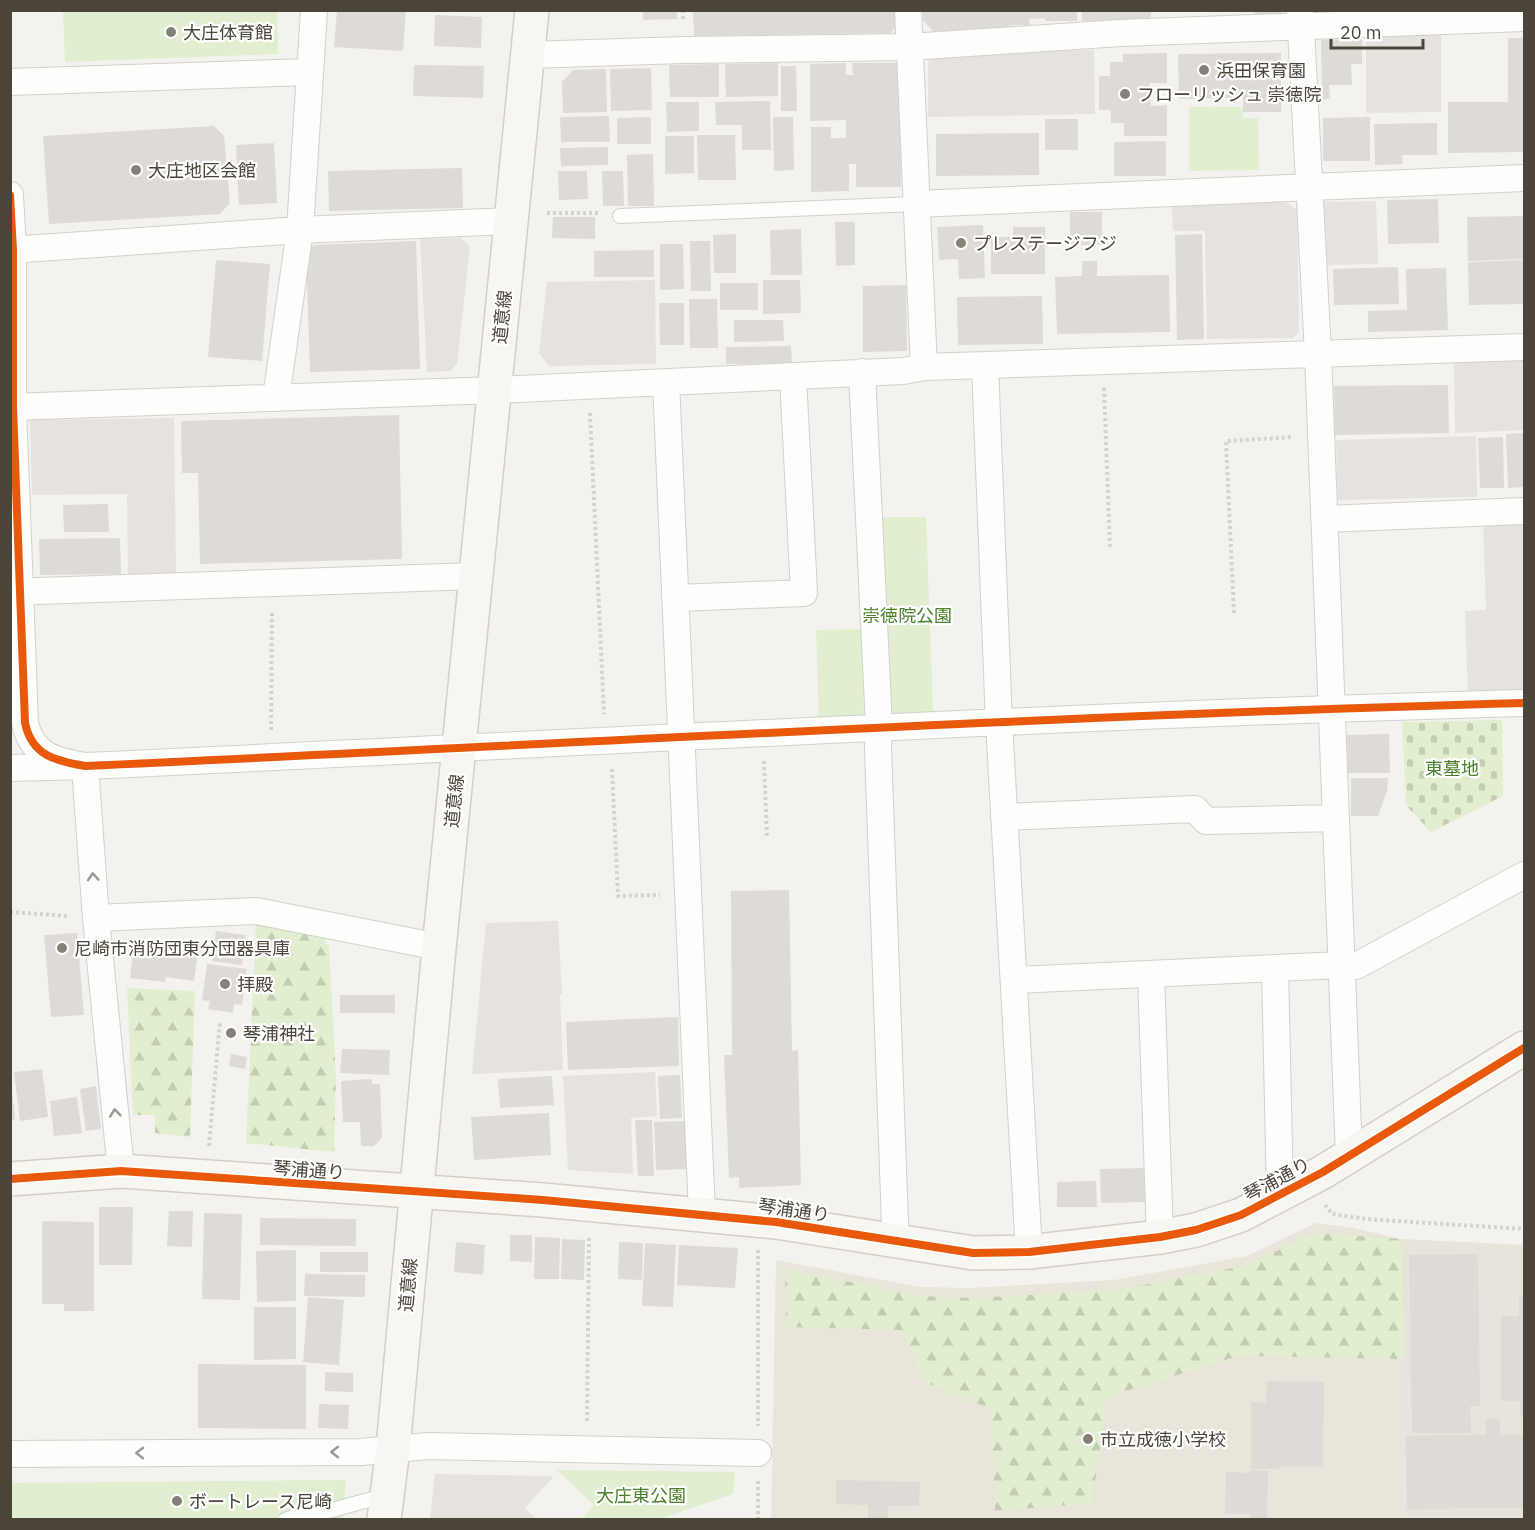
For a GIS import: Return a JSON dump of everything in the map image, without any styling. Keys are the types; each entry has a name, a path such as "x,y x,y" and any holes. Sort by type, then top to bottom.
{"street":[{"path":"276,398 300,230 314,10"},
{"name":"道意線","path":"385,1507 393,1448 439,947 532,10"},
{"path":"908,10 924,368"},
{"path":"528,55 909,47 1301,18 1524,18"},
{"path":"1301,18 1318,354 1349,1156"},
{"path":"10,82 309,72"},
{"path":"916,204 1524,178"},
{"path":"10,195 15,593 25,723 28,738 44,754 57,761 85,766"},
{"path":"12,250 300,230 511,221"},
{"path":"12,407 589,386 985,365 1524,347"},
{"path":"985,365 999,723 1029,1252"},
{"path":"862,372 879,727 896,1225 894,1241"},
{"path":"677,598 804,593 794,376"},
{"path":"666,382 702,1214"},
{"path":"1324,519 1524,511"},
{"path":"15,593 476,576"},
{"path":"10,768 271,758 879,727 1331,708 1524,703"},
{"path":"85,766 96,918 121,1171"},
{"path":"1004,817 1195,809 1206,821 1335,818"},
{"path":"1014,980 1356,966 1524,875"},
{"path":"96,918 256,910 439,947"},
{"path":"1275,968 1280,1196"},
{"path":"1151,975 1160,1237"},
{"name":"琴浦通り","path":"10,1179 121,1171 417,1191 776,1222 973,1253 1029,1252 1160,1237 1223,1222 1280,1196 1524,1048"},
{"path":"10,1454 361,1452 428,1446 758,1453"}],"lane":[{"path":"620,216 916,204"},
{"path":"285,1520 309,1511 321,1516 385,1507"}],"path":[{"path":"547,213 614,213 620,216"},
{"path":"1102,361 1110,549"},
{"path":"589,386 606,742 612,753 618,896 689,893"},
{"path":"1234,613 1227,441 1321,436"},
{"path":"271,758 272,584"},
{"path":"763,733 767,838"},
{"path":"10,912 96,918"},
{"path":"209,1150 220,1022"},
{"path":"1323,1202 1332,1214 1366,1219 1524,1229"},
{"path":"586,1450 590,1233"},
{"path":"758,1243 758,1520"}],"shaded area":[{"path":"1441,33 1441,112 1366,113 1366,34"},
{"path":"1094,50 1095,114 928,117 928,62 935,54"},
{"path":"1284,201 1297,210 1299,332 1293,338 1207,339 1205,231 1173,231 1172,207"},
{"path":"1376,201 1378,264 1326,265 1324,202"},
{"path":"461,238 470,246 457,364 450,371 427,372 420,239"},
{"path":"655,280 656,364 549,366 539,353 547,282"},
{"path":"1524,358 1524,430 1455,433 1454,359"},
{"path":"174,418 176,573 128,574 127,494 32,495 30,420"},
{"path":"1476,436 1477,497 1338,500 1336,440"},
{"path":"1524,522 1524,691 1468,693 1465,611 1486,610 1483,524"},
{"path":"558,921 563,1070 472,1074 486,923"},
{"path":"655,1072 657,1116 631,1118 633,1174 568,1170 563,1076"},
{"name":"市立成徳小学校","path":"1316,1223 1354,1228 1401,1239 1405,1519 771,1520 776,1260 920,1287 970,1288 1114,1280 1247,1256"},
{"path":"1401,1239 1524,1245 1524,1519 1405,1519"},
{"path":"435,1474 554,1476 525,1508 537,1519 430,1519"}],"green space":[{"name":"大庄体育館","path":"63,11 277,11 278,54 65,62"},
{"path":"1189,107 1243,107 1243,118 1258,118 1259,170 1189,171"},
{"name":"崇徳院公園","path":"880,517 926,517 933,713 888,716"},
{"name":"崇徳院公園","path":"861,629 864,719 819,721 816,630"},
{"name":"東墓地","path":"1502,720 1503,796 1431,832 1406,805 1402,722"},
{"path":"256,923 326,935 325,944 329,944 336,1078 334,1152 246,1143"},
{"path":"127,988 195,991 190,1137 155,1133 155,1115 133,1115"},
{"path":"1315,1233 1401,1239 1403,1359 1238,1356 1107,1397 1092,1503 995,1511 991,1409 925,1382 902,1330 786,1327 785,1269 920,1296 974,1298 1117,1290 1244,1266"},
{"name":"大庄東公園","path":"557,1470 735,1472 733,1494 660,1519 581,1520 594,1505"},
{"name":"ボートレース尼崎","path":"346,1480 343,1520 11,1519 10,1483"}],"building":[{"path":"337,10 406,10 403,51 334,47"},
{"path":"643,10 677,10 677,19 643,20"},
{"path":"693,10 897,10 897,25 891,33 694,36"},
{"path":"923,10 1077,10 1077,21 1029,19 1030,25 1009,25 1009,30 933,31 923,20"},
{"path":"1082,10 1151,10 1151,20 1082,21"},
{"path":"1255,10 1284,10 1280,14 1255,14"},
{"path":"435,15 482,17 481,48 434,46"},
{"path":"1508,38 1524,38 1524,152 1448,153 1448,102 1508,102"},
{"path":"1362,39 1362,64 1351,64 1352,85 1329,85 1330,99 1322,99 1321,40"},
{"name":"フローリッシュ 崇徳院","path":"1167,53 1167,83 1150,83 1151,106 1167,105 1167,136 1124,136 1124,123 1111,123 1111,110 1099,110 1099,76 1110,76 1110,62 1123,62 1123,54"},
{"path":"1281,53 1281,112 1243,112 1243,98 1179,99 1178,54"},
{"path":"778,63 778,96 726,97 725,64"},
{"path":"846,63 846,75 853,75 852,63 900,63 901,187 856,187 856,164 849,164 849,191 811,192 811,127 831,127 831,138 846,138 846,120 810,121 810,64"},
{"path":"719,64 719,97 670,97 669,65"},
{"path":"414,65 484,66 483,98 413,96"},
{"path":"781,66 796,66 797,111 781,111"},
{"path":"651,68 652,110 611,111 610,69"},
{"path":"606,69 607,112 563,113 562,82 573,70"},
{"path":"770,101 771,150 742,150 742,125 716,125 715,102"},
{"path":"666,102 699,102 699,131 667,132"},
{"path":"609,116 610,142 561,142 560,117"},
{"path":"651,117 651,144 617,144 617,118"},
{"path":"773,117 793,117 794,170 774,171"},
{"path":"1370,117 1370,161 1323,161 1323,118"},
{"path":"1045,119 1078,119 1078,150 1045,150"},
{"path":"1437,123 1437,155 1402,155 1403,164 1375,165 1374,124"},
{"name":"大庄地区会館","path":"214,126 224,136 230,203 220,214 49,224 43,136"},
{"path":"1039,133 1039,175 936,176 936,134"},
{"path":"697,135 735,135 736,180 698,180"},
{"path":"665,136 694,136 694,173 665,174"},
{"path":"1166,141 1166,176 1114,176 1114,142"},
{"path":"274,143 277,203 239,205 236,145"},
{"path":"608,147 608,165 561,166 560,148"},
{"path":"653,154 654,206 628,206 627,155"},
{"path":"462,168 463,208 329,211 328,171"},
{"path":"558,171 587,171 588,199 559,200"},
{"path":"602,171 623,171 624,206 603,206"},
{"path":"1438,199 1439,243 1388,244 1387,200"},
{"path":"1070,212 1102,212 1102,245 1070,245"},
{"path":"1524,216 1524,259 1468,261 1467,217"},
{"path":"553,217 595,217 595,239 552,238"},
{"path":"835,222 855,222 855,265 836,266"},
{"name":"プレステージフジ","path":"983,225 985,278 959,279 958,259 939,260 937,227"},
{"path":"1013,227 1045,227 1045,274 991,274 991,237 1013,237"},
{"path":"801,229 802,275 771,275 770,230"},
{"path":"736,234 736,273 714,273 713,235"},
{"path":"1202,234 1204,339 1177,340 1175,235"},
{"path":"416,241 420,369 310,372 306,252 314,245"},
{"path":"690,241 710,241 711,291 691,291"},
{"path":"660,244 683,244 684,289 660,290"},
{"path":"654,250 654,277 594,277 594,251"},
{"path":"216,260 270,264 262,361 208,357"},
{"path":"1524,260 1524,304 1469,305 1468,262"},
{"path":"1082,261 1097,261 1097,276 1169,275 1170,332 1057,334 1055,277 1082,276"},
{"path":"1398,267 1399,304 1334,305 1333,269"},
{"path":"1446,268 1448,330 1368,332 1368,311 1407,310 1406,269"},
{"path":"763,280 800,280 801,313 763,314"},
{"path":"720,283 758,283 758,310 720,310"},
{"path":"906,285 907,351 863,352 863,286"},
{"path":"1042,296 1043,344 958,345 957,297"},
{"path":"689,299 717,299 718,348 690,348"},
{"path":"659,303 684,303 684,345 660,345"},
{"path":"734,320 783,320 784,341 734,342"},
{"path":"791,346 792,363 726,364 726,347"},
{"path":"1448,385 1449,433 1335,435 1334,386"},
{"path":"399,415 402,559 200,564 198,473 182,473 181,421"},
{"path":"1524,433 1524,487 1508,488 1506,434"},
{"path":"1503,437 1504,488 1480,488 1478,438"},
{"path":"108,504 109,532 64,532 63,505"},
{"path":"120,538 121,574 40,575 39,539"},
{"path":"1389,734 1390,773 1348,773 1347,735"},
{"path":"1351,778 1388,778 1387,791 1378,816 1351,816"},
{"path":"789,890 792,1051 798,1050 801,1185 739,1188 739,1177 729,1178 724,1055 732,1055 731,891"},
{"path":"216,931 246,935 242,965 212,961"},
{"path":"77,933 84,1015 51,1017 44,935"},
{"path":"134,944 198,952 194,981 166,977 165,982 130,978"},
{"name":"拝殿","path":"207,964 247,969 242,1005 234,1004 233,1013 208,1009 210,1001 202,1000"},
{"path":"340,995 395,995 395,1013 340,1013"},
{"path":"678,1017 679,1066 568,1070 566,1022"},
{"path":"342,1049 390,1050 389,1075 340,1073"},
{"path":"231,1054 247,1057 245,1069 229,1066"},
{"path":"42,1069 48,1117 20,1121 14,1072"},
{"path":"680,1075 682,1118 660,1119 658,1076"},
{"path":"552,1076 554,1105 500,1108 498,1079"},
{"path":"372,1079 372,1084 380,1084 382,1138 374,1146 361,1146 360,1122 343,1122 341,1081"},
{"path":"96,1086 101,1129 86,1131 80,1089"},
{"path":"10,1089 12,1089 15,1120 10,1121"},
{"path":"77,1097 82,1133 54,1136 50,1101"},
{"path":"549,1113 551,1155 474,1160 471,1117"},
{"path":"635,1120 652,1120 654,1176 638,1176"},
{"path":"685,1121 687,1169 656,1170 654,1122"},
{"path":"1144,1168 1145,1202 1101,1203 1100,1169"},
{"path":"1096,1181 1097,1207 1057,1207 1057,1182"},
{"path":"99,1207 133,1207 132,1265 99,1265"},
{"path":"169,1211 193,1211 192,1247 167,1246"},
{"path":"204,1213 242,1214 240,1300 202,1299"},
{"path":"260,1218 356,1219 356,1246 260,1245"},
{"path":"42,1221 94,1222 94,1311 64,1311 64,1304 42,1304"},
{"path":"510,1235 532,1235 532,1262 510,1261"},
{"path":"535,1237 560,1238 559,1279 534,1279"},
{"path":"562,1239 585,1240 584,1280 561,1279"},
{"path":"456,1242 485,1245 483,1275 454,1272"},
{"path":"619,1242 643,1243 642,1280 618,1279"},
{"path":"645,1243 676,1245 673,1307 642,1306"},
{"path":"679,1245 738,1248 735,1288 677,1285"},
{"path":"296,1250 296,1301 257,1302 256,1251"},
{"path":"320,1252 368,1252 368,1272 320,1272"},
{"path":"1478,1254 1480,1406 1470,1406 1471,1433 1412,1433 1409,1255"},
{"path":"305,1274 365,1275 365,1297 304,1296"},
{"path":"1519,1296 1524,1296 1524,1417 1520,1417 1520,1401 1501,1401 1501,1316 1519,1316"},
{"path":"308,1297 344,1300 339,1365 303,1362"},
{"path":"254,1307 296,1307 296,1359 254,1360"},
{"path":"198,1364 306,1365 306,1429 198,1428"},
{"path":"325,1372 353,1373 353,1392 325,1391"},
{"path":"1267,1381 1324,1382 1323,1467 1279,1466 1279,1469 1251,1469 1251,1402 1266,1403"},
{"path":"319,1404 349,1405 348,1429 318,1428"},
{"path":"1486,1419 1500,1419 1500,1435 1524,1435 1524,1508 1407,1509 1406,1436 1486,1435"},
{"path":"1251,1470 1268,1471 1267,1520 1251,1520 1251,1514 1225,1514 1226,1472 1251,1473"},
{"path":"836,1480 920,1482 919,1506 888,1506 888,1520 868,1520 868,1505 836,1504"}],"cycle path":[{"path":"10,195 13,250 13,407 25,723 33,743 39,750 55,759 85,766 1164,715 1524,703"},
{"path":"10,1179 121,1171 543,1200 776,1222 973,1253 1029,1252 1160,1237 1196,1230 1241,1215 1323,1172 1524,1048"}],"place":[{"name":"大庄体育館","path":"171,32"},
{"name":"浜田保育園","path":"1204,70"},
{"name":"フローリッシュ 崇徳院","path":"1125,94"},
{"name":"大庄地区会館","path":"136,170"},
{"name":"プレステージフジ","path":"961,243"},
{"name":"尼崎市消防団東分団器具庫","path":"62,948"},
{"name":"拝殿","path":"225,984"},
{"name":"琴浦神社","path":"231,1033"},
{"name":"市立成徳小学校","path":"1088,1439"},
{"name":"ボートレース尼崎","path":"177,1501"}]}
